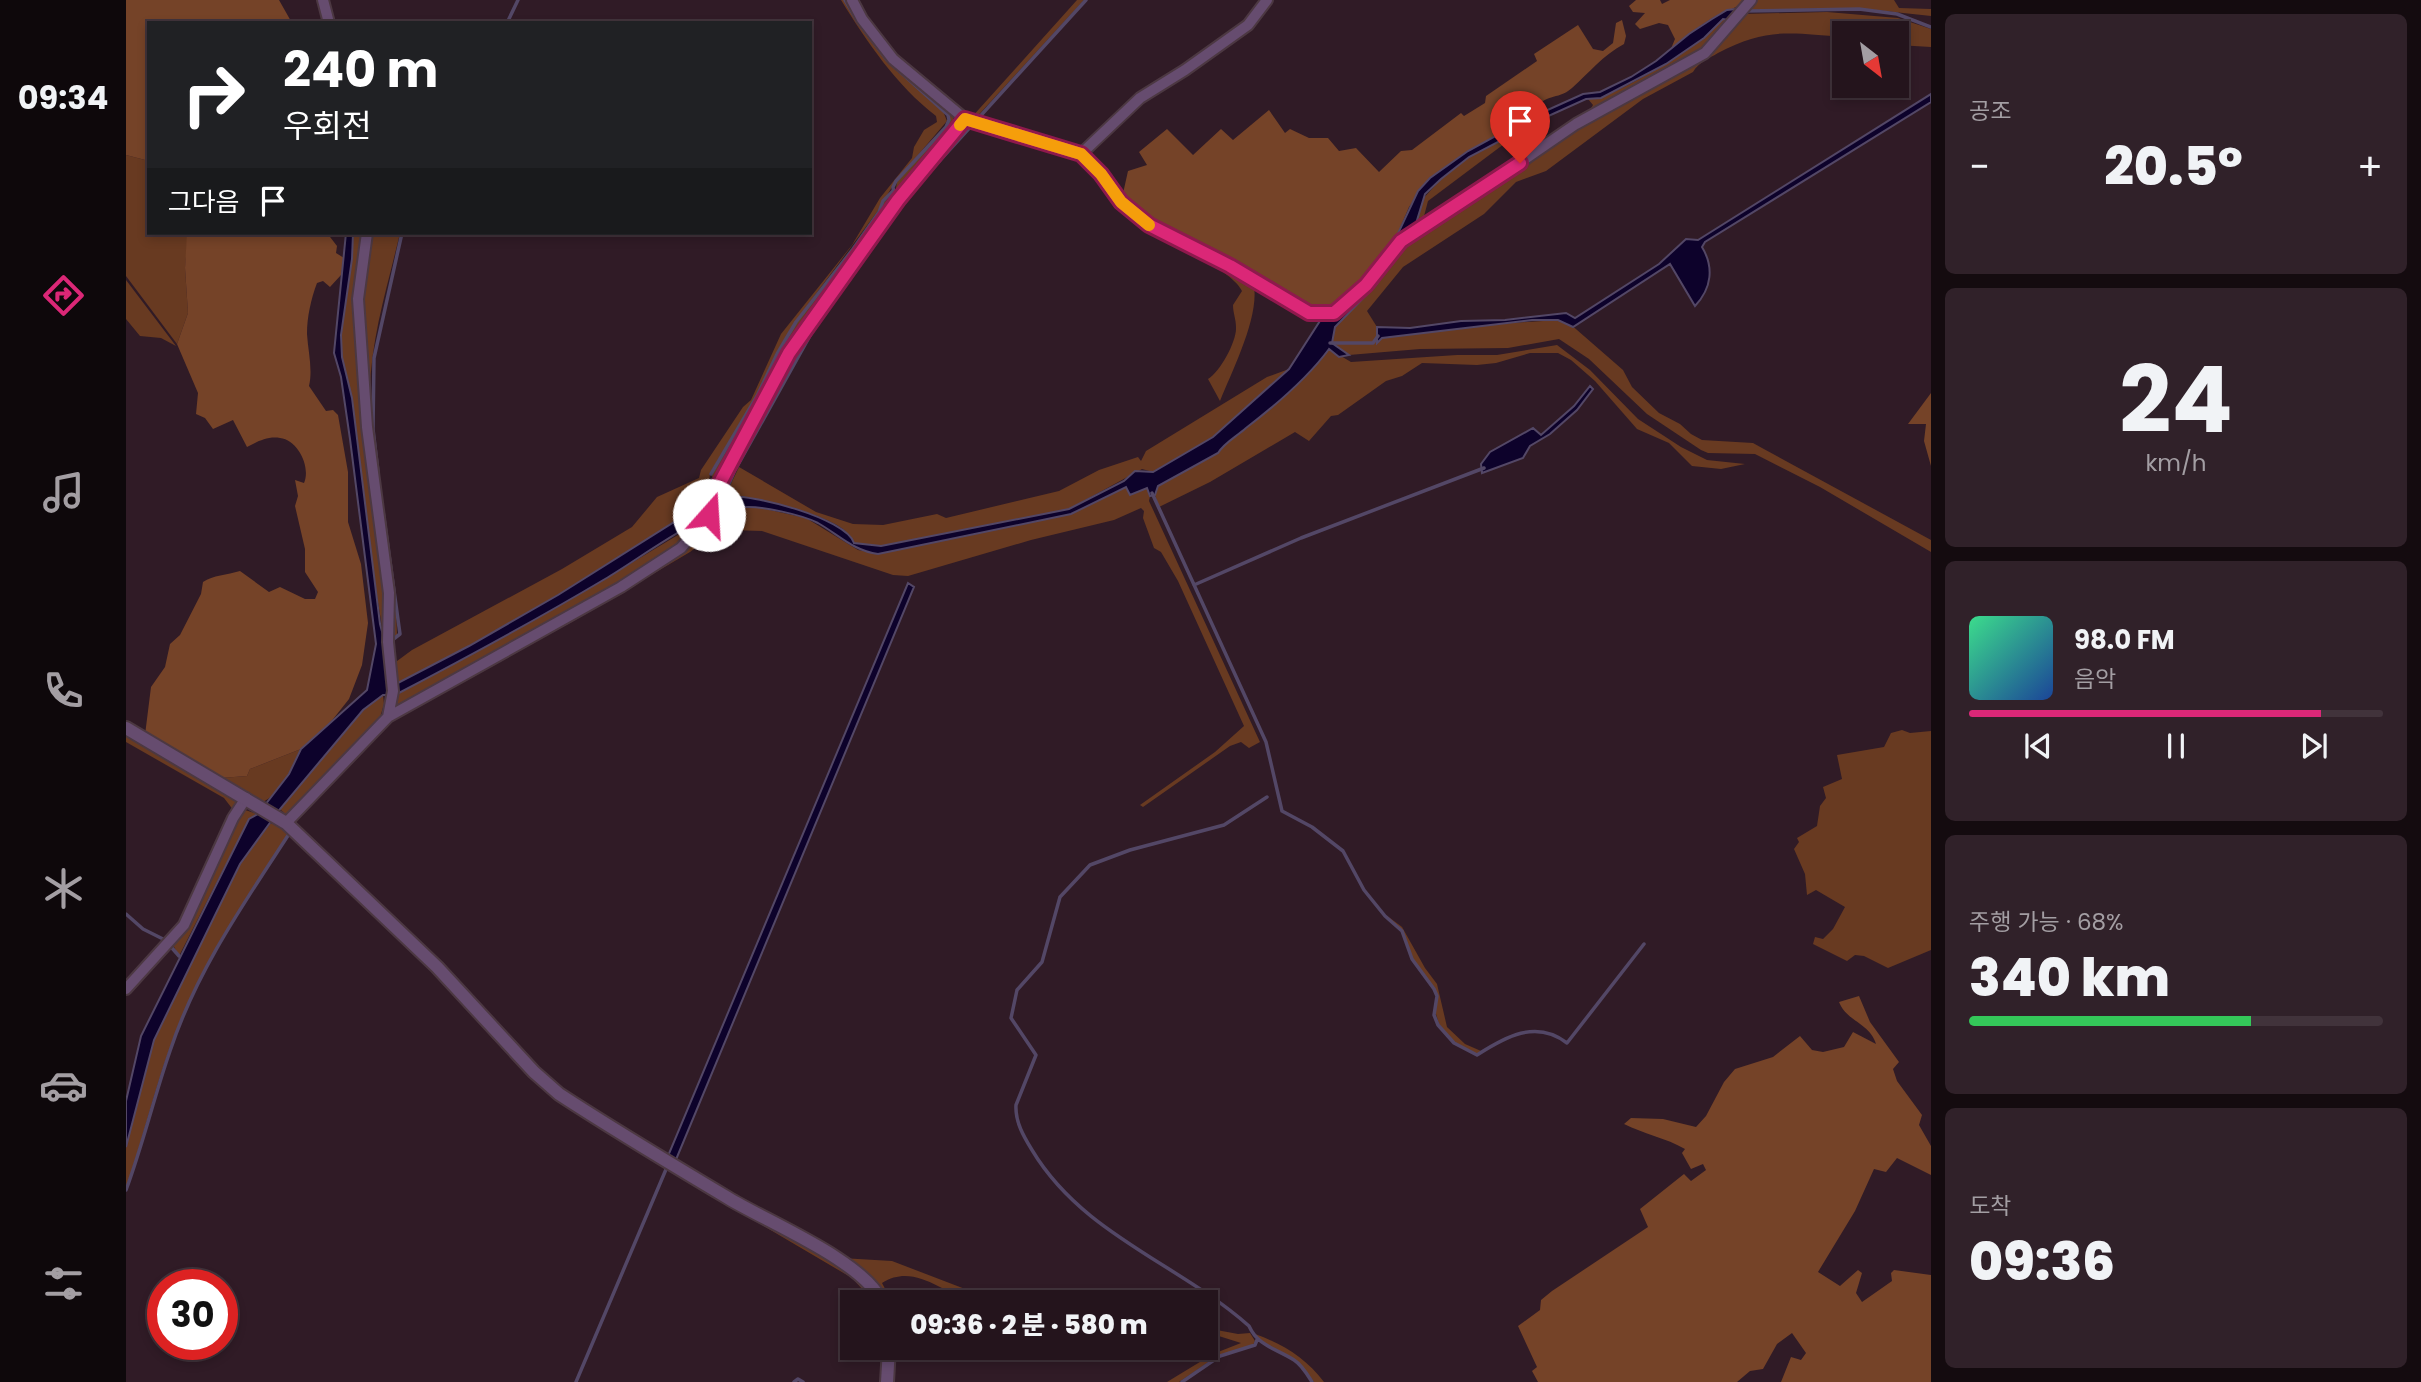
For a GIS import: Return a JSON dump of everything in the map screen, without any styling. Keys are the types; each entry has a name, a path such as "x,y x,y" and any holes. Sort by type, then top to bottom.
{"street":[{"path":"323,0 328,21"},
{"path":"852,0 862,19 893,59 965,119 1081,154 1101,174 1121,202 1149,225 1230,266 1309,313 1334,313 1366,285 1401,241 1576,124 1705,53 1751,0"},
{"path":"1081,154 1140,98 1248,25 1267,0"},
{"path":"285,822 388,718 621,587 681,548 709,515 713,496 789,353 898,200 965,119"},
{"path":"367,235 358,299 367,427 388,593 388,642 393,691 388,718"},
{"path":"126,728 285,822 438,967 534,1072 559,1094 730,1199 833,1256 864,1278 873,1290"},
{"path":"126,989 184,925 233,818 246,798"},
{"path":"887,1382 888,1360"}],"shaded area":[{"path":"126,0 279,0 291,21 147,21 147,160 126,155"},
{"path":"841,0 844,0 888,60 943,111 947,121 895,182 877,212 795,322 776,353 756,396 710,473 708,494 713,487 712,475 758,397 777,354 796,323 868,230 884,202 895,194 897,182 950,122 948,113 888,59 861,20 953,114 953,123 823,300 709,508 679,519 558,595 396,684 393,664 412,650 562,569 632,527 657,497 699,478 701,470 743,407 751,400 781,334 852,245 880,198 912,158 914,147 924,130 937,122 936,116 908,91 883,62"},
{"path":"1077,0 1084,0 973,121 971,118"},
{"path":"1636,0 1660,0 1662,4 1670,0 1746,0 1704,24 1670,51 1675,39 1668,25 1659,23 1640,29 1635,24 1645,13 1633,12 1629,6"},
{"path":"1754,0 1894,0 1899,8 1931,9 1931,16 1857,8 1744,10"},
{"path":"1736,9 1729,20 1723,19 1704,38 1666,64 1601,98 1586,99 1544,118 1524,122 1500,141 1469,157 1441,179 1425,194 1414,230 1376,285 1335,327 1332,343 1349,355 1339,357 1329,349 1290,391 1218,453 1158,486 1155,495 1150,496 1147,488 1130,495 1126,487 1071,514 878,554 854,546 818,523 803,517 752,507 728,510 673,535 620,570 448,667 395,695 383,695 363,710 280,809 240,864 154,1040 126,1147 126,1101 141,1036 249,819 258,814 289,774 301,749 367,690 376,644 350,439 341,377 334,353 346,235 353,235 341,335 342,357 352,398 380,624 396,684 558,595 679,519 714,508 727,497 755,499 796,509 834,525 854,543 881,546 1069,509 1124,481 1135,471 1153,472 1213,437 1289,369 1327,310 1360,285 1394,242 1418,191 1430,178 1523,117 1541,113 1583,94 1600,92 1631,77 1727,10"},
{"path":"1827,12 1907,21 1832,21 1832,36 1765,35 1735,45 1704,61 1693,72 1643,99 1546,171 1516,182 1484,214 1403,267 1367,311 1377,327 1377,342 1382,338 1478,325 1558,320 1569,323 1623,370 1632,387 1659,413 1680,424 1691,434 1702,440 1753,443 1931,540 1931,552 1820,487 1755,454 1708,453 1701,450 1647,414 1589,359 1559,339 1508,348 1420,349 1349,355 1332,343 1335,327 1376,285 1404,244 1577,126 1707,53 1741,14"},
{"path":"1723,19 1729,20 1711,45 1414,230 1421,201 1441,179 1469,157 1500,141 1518,126 1536,120 1428,201 1423,220 1444,209 1590,110 1593,105 1588,99 1612,93 1664,65 1706,36"},
{"path":"1622,20 1626,36 1624,44 1603,59 1572,88 1541,102 1531,115 1523,117 1497,137 1468,151 1430,178 1409,207 1394,242 1360,285 1327,310 1308,310 1149,222 1122,198 1128,171 1147,165 1139,152 1167,129 1193,155 1221,129 1233,140 1269,110 1285,133 1290,129 1309,138 1328,138 1339,151 1356,148 1379,172 1401,151 1412,150 1461,113 1464,116 1485,103 1486,96 1537,61 1534,54 1578,25 1593,49 1603,51 1613,43 1616,23"},
{"path":"1909,22 1931,29 1931,47 1909,46"},
{"path":"1931,94 1931,102 1705,242 1702,247 1710,270 1708,285 1695,306 1670,264 1573,327 1558,320 1532,320 1382,338 1377,343 1377,327 1410,328 1566,313 1575,318 1659,264 1686,239 1698,240"},
{"path":"126,155 147,160 147,235 188,235 185,268 188,313 177,344 126,276"},
{"path":"187,235 329,235 337,246 336,253 344,258 341,275 330,287 323,281 317,283 313,295 307,328 309,386 326,411 333,410 338,415 348,472 348,522 361,564 368,623 362,665 349,699 330,723 301,749 250,769 247,776 221,778 145,735 151,687 165,667 170,644 180,635 201,594 203,582 240,571 269,592 280,587 305,599 315,599 318,592 305,572 305,549 295,506 298,496 295,480 304,483 306,477 304,462 297,449 280,438 262,440 247,447 233,420 213,429 205,418 196,414 198,393 177,344 188,313 185,268"},
{"path":"353,235 363,235 355,279 354,309 386,593 385,644 369,549 352,398 342,357 341,335"},
{"path":"369,235 399,235 377,331 370,391 376,473 396,610 397,635 390,638 369,428 361,280"},
{"path":"1177,244 1254,286 1249,329 1220,401 1208,379 1231,348 1236,333 1233,305 1242,291 1231,278"},
{"path":"126,280 176,346 161,338 140,336 126,319"},
{"path":"1557,345 1590,370 1638,419 1681,447 1707,460 1745,464 1721,469 1692,466 1669,443 1637,429 1595,381 1571,360 1558,353 1530,353 1496,363 1477,365 1422,363 1402,376 1386,381 1338,415 1331,416 1309,441 1295,432 1210,482 1159,507 1155,495 1158,486 1218,453 1291,391 1329,349 1351,362 1497,355"},
{"path":"1289,369 1213,437 1153,472 1142,469 1069,509 881,546 854,543 845,531 835,524 787,506 727,497 739,467 816,512 853,524 883,525 937,514 946,518 1059,491 1099,470 1138,457 1141,461 1146,451 1267,377"},
{"path":"1590,386 1593,389 1577,410 1550,434 1530,446 1523,458 1482,473 1481,464 1490,452 1533,428 1541,435 1574,406"},
{"path":"1931,393 1931,466 1924,441 1926,424 1908,424"},
{"path":"1126,487 1147,488 1149,501 1260,742 1249,748 1241,742 1230,746 1143,807 1140,805 1215,752 1244,726 1178,581 1161,552 1154,548 1141,508 1114,520 1031,540 908,576 893,575 762,531 729,530 711,536 690,552 570,623 444,688 656,568 710,517 731,509 756,507 806,518 858,550 878,554 1071,514"},
{"path":"696,524 679,546 619,584 393,707 395,695 605,579"},
{"path":"908,583 914,587 675,1162 668,1156"},
{"path":"383,695 384,704 379,721 288,817 280,809 363,710"},
{"path":"1902,730 1910,733 1931,731 1931,950 1888,968 1864,956 1855,955 1847,961 1813,944 1815,937 1823,939 1833,929 1845,907 1816,890 1807,895 1805,874 1794,849 1799,842 1797,838 1817,826 1820,806 1826,798 1823,787 1842,779 1837,755 1884,747 1891,733"},
{"path":"126,733 234,797 237,802 234,811 224,798 126,742"},
{"path":"301,749 281,786 263,802 221,778 247,776 250,769"},
{"path":"245,810 258,814 249,819 179,956 173,945 185,931 240,814"},
{"path":"275,822 290,831 239,910 193,992 169,1050 126,1187 126,1147 154,1040 240,864 270,824"},
{"path":"1386,915 1402,927 1437,984 1447,1027 1465,1044 1481,1051 1477,1054 1454,1042 1439,1024 1436,991 1413,959 1402,930"},
{"path":"1859,996 1870,1022 1899,1062 1893,1069 1897,1081 1922,1115 1919,1125 1931,1146 1931,1175 1897,1158 1886,1172 1874,1169 1855,1211 1818,1272 1840,1286 1858,1270 1862,1273 1856,1293 1862,1302 1892,1281 1891,1273 1894,1270 1931,1275 1931,1382 1781,1382 1791,1357 1801,1360 1806,1353 1792,1333 1777,1344 1763,1369 1750,1371 1737,1382 1538,1382 1532,1371 1537,1367 1518,1326 1540,1310 1541,1300 1552,1291 1648,1227 1640,1209 1684,1174 1691,1181 1706,1170 1703,1164 1691,1169 1682,1153 1685,1149 1624,1124 1631,1118 1663,1119 1696,1127 1706,1116 1724,1082 1735,1069 1773,1057 1800,1036 1812,1050 1823,1052 1844,1047 1853,1032 1876,1044 1869,1031 1847,1014 1839,1002"},
{"path":"671,1167 843,1268 869,1290 863,1290 852,1278 669,1170"},
{"path":"841,1258 892,1261 968,1290 946,1290 927,1281 905,1276 882,1283 886,1290 880,1290 873,1279"},
{"path":"1218,1330 1250,1333 1255,1341 1253,1345 1218,1356 1218,1352 1241,1343 1218,1336"},
{"path":"1255,1334 1293,1353 1310,1366 1324,1382 1314,1382 1297,1361 1258,1340"},
{"path":"1203,1360 1212,1360 1179,1382 1167,1382"}],"waterway":[{"path":"508,21 518,0"},
{"path":"845,0 887,60 948,115 946,127 896,181 893,187 894,195"},
{"path":"913,190 1086,0"},
{"path":"1745,11 1859,9 1897,14 1931,27"},
{"path":"711,474 796,322 853,249 879,212 883,201 893,191"},
{"path":"726,499 725,493 734,472 816,325 889,221"},
{"path":"378,472 373,429 374,358 402,235"},
{"path":"1330,343 1373,343 1378,336"},
{"path":"1194,585 1301,538 1484,468"},
{"path":"1152,493 1266,742 1282,811 1312,827 1343,851 1364,890 1385,916 1402,931 1412,959 1437,996 1434,1015 1438,1025 1454,1043 1477,1055 1521,1033 1544,1032 1567,1043 1644,944"},
{"path":"383,511 400,634 391,641"},
{"path":"1267,797 1224,825 1130,850 1090,865 1060,897 1042,962 1017,990 1011,1018 1036,1055 1016,1111 1021,1129 1032,1150 1053,1179 1077,1204 1104,1226 1221,1304 1249,1326 1262,1342 1297,1362 1312,1382"},
{"path":"126,1190 170,1051 193,993 222,939 289,834"},
{"path":"126,914 143,929 163,939"},
{"path":"172,948 179,956"},
{"path":"576,1382 667,1167"},
{"path":"1182,1382 1220,1356 1255,1345 1257,1340"},
{"path":"794,1382 798,1379 803,1382"}],"slow traffic":[{"path":"960,125 965,119 1081,154 1101,174 1121,202 1149,225"}],"route":[{"path":"709,515 713,496 789,353 898,200 965,119 1081,154 1101,174 1121,202 1149,225 1230,266 1309,313 1334,313 1366,285 1401,241 1520,163"}]}
